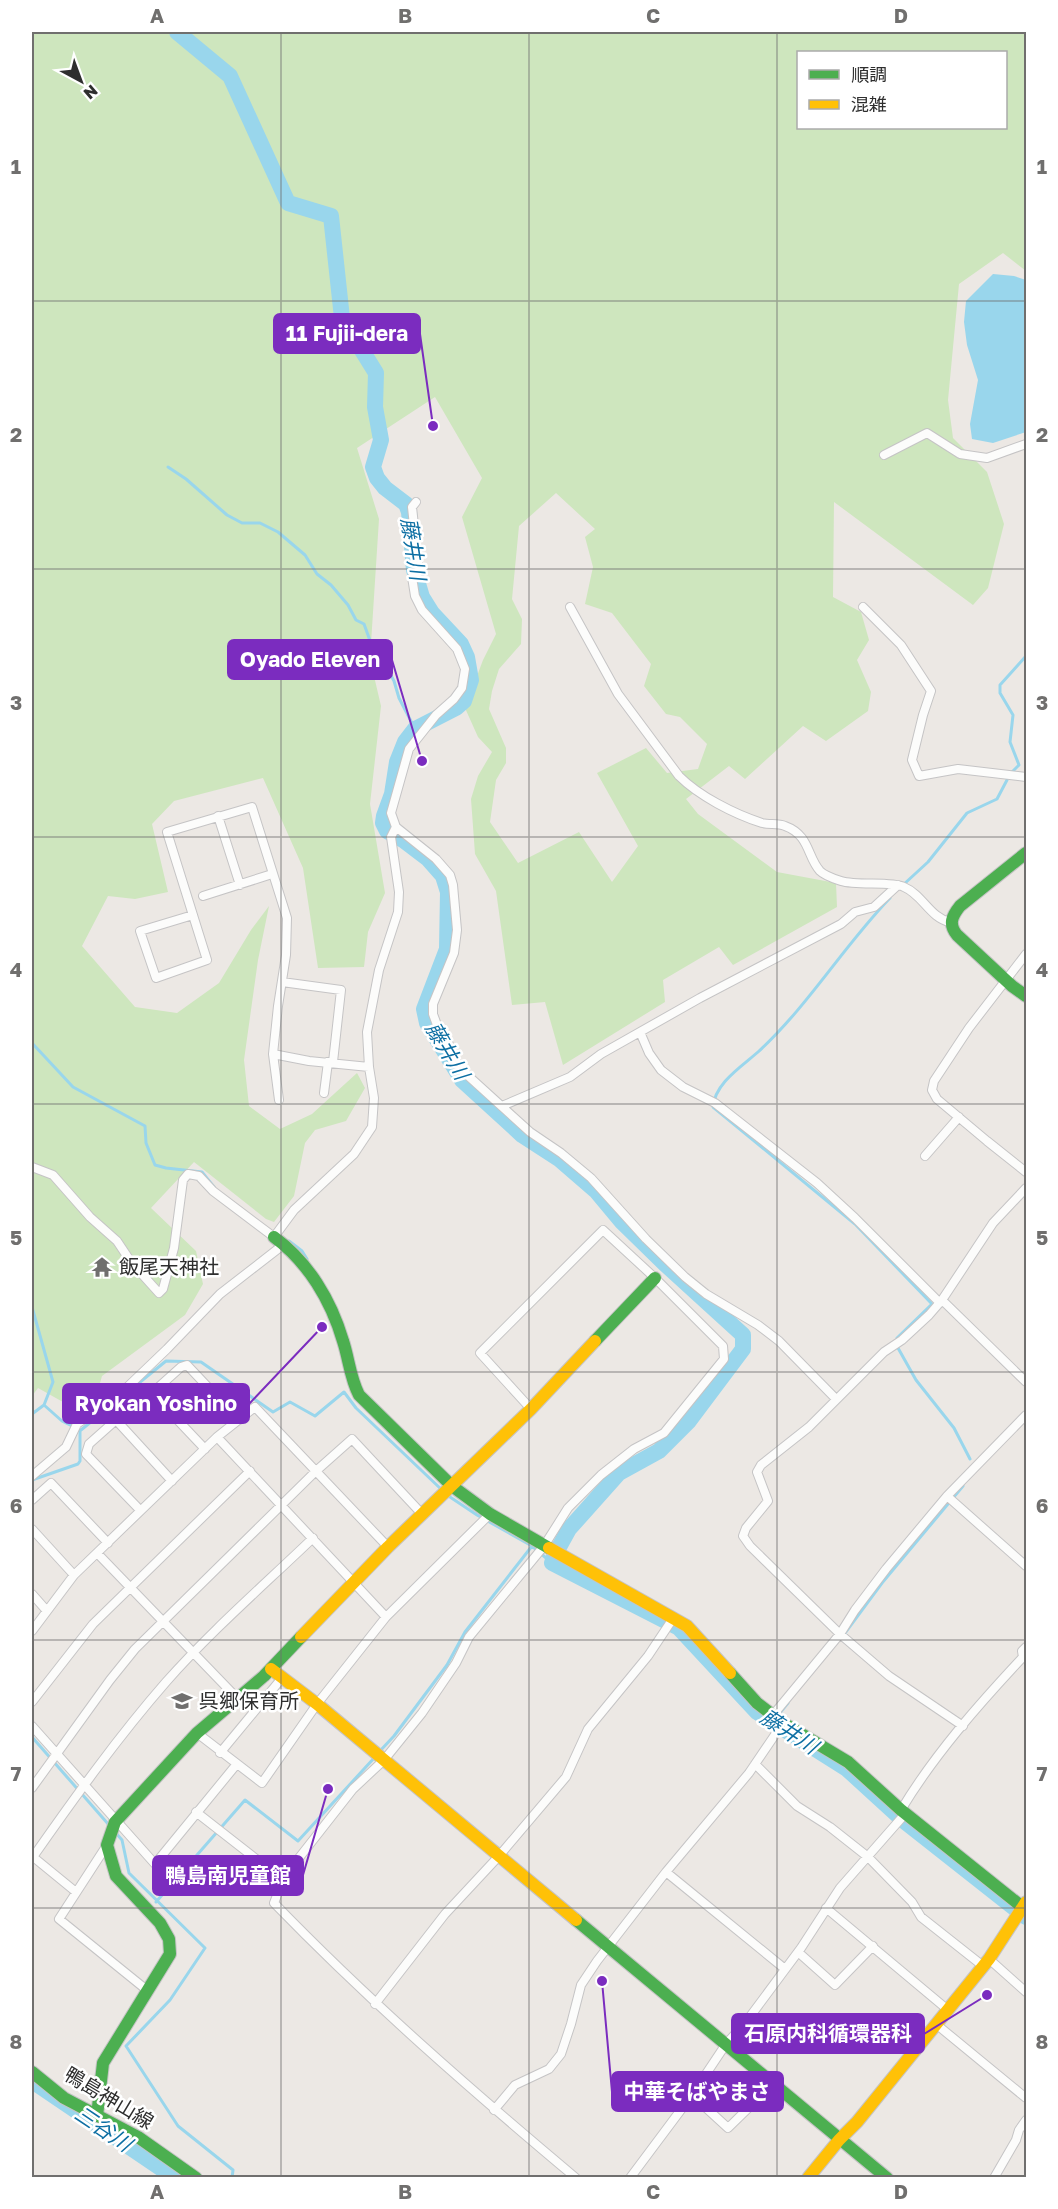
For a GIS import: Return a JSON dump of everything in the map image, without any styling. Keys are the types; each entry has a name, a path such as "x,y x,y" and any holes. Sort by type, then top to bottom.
{"street":[{"path":"884,455 927,433 960,454 987,458 1026,444"},
{"path":"32,1476 66,1447 75,1427 120,1394 168,1349 220,1294 278,1241 294,1210 354,1154 372,1127 374,1089 369,1067 367,1032 370,1007 379,970 398,912 399,892 391,813 409,749 436,715 454,699 462,688 465,669 457,649 422,610 415,596 412,581 415,574 419,572 412,507 416,502"},
{"path":"570,607 618,694 690,787 702,795 765,824 784,826 807,844 820,872 842,882 900,886 915,895 941,920 950,922"},
{"path":"863,607 901,645 931,691 912,760 919,776 958,769 1000,776 1026,777"},
{"path":"193,915 141,931 156,978 207,960 193,915 167,832 252,807 287,918 286,955 273,1054 279,1101"},
{"path":"218,816 240,885"},
{"path":"394,832 444,867 453,885 457,930 454,953 433,1004 433,1014 454,1060 465,1073 530,1132 561,1153 591,1178 646,1239 685,1277 706,1294 780,1341 836,1399"},
{"path":"1026,852 960,906 950,922 951,929 1026,996"},
{"path":"203,896 269,875"},
{"path":"502,1106 570,1077 601,1054 700,998 841,924 855,912 874,907 900,886"},
{"path":"1026,954 969,1028 934,1081 932,1090 937,1099 1026,1172"},
{"path":"282,982 341,990 331,1062 324,1093"},
{"path":"640,1032 649,1053 661,1071 682,1087 713,1102 817,1184 1026,1382"},
{"path":"273,1054 309,1061 369,1067"},
{"path":"925,1156 958,1117"},
{"path":"32,1167 53,1175 90,1217 117,1240 131,1262 159,1293 163,1289 174,1248 183,1180 188,1174 199,1176 213,1191 297,1256 334,1318 347,1354 352,1383 359,1395 447,1491 672,1621 687,1626 781,1726 848,1762 902,1815 1023,1909 986,1962 948,2010 808,2178"},
{"path":"963,1726 889,1676 842,1636 750,1546 743,1536 746,1528 768,1501 757,1472 761,1464 809,1427 884,1352 902,1340 929,1315 941,1301 993,1223 1026,1188"},
{"path":"531,1409 480,1353 603,1230 656,1278 723,1346 724,1359 664,1433 634,1449 601,1475 568,1508 544,1546 469,1637 456,1663 422,1713 378,1756 283,1880 274,1903 375,2004 494,2110 576,2178"},
{"path":"148,1991 58,1919 109,1840 116,1822 197,1733 271,1669 388,1547 531,1409 656,1278"},
{"path":"205,1449 152,1393 181,1367 188,1365 239,1420"},
{"path":"32,1632 74,1575 217,1437 255,1407 388,1547"},
{"path":"773,1715 842,1636 855,1610 880,1577 1026,1414"},
{"path":"140,1509 86,1454 88,1444 116,1420 172,1481"},
{"path":"217,1437 386,1617"},
{"path":"32,1788 135,1649 316,1471 352,1439 422,1514"},
{"path":"32,1702 93,1624 250,1471"},
{"path":"32,1500 51,1483 108,1543"},
{"path":"949,1498 1026,1566"},
{"path":"197,1733 220,1753 262,1783 317,1704 386,1617 490,1514"},
{"path":"32,1529 74,1575"},
{"path":"76,1892 32,1856 84,1784 165,1683 193,1653 313,1538"},
{"path":"97,1553 237,1698"},
{"path":"32,1594 47,1611"},
{"path":"375,2004 445,1914 500,1856 566,1777 588,1730 648,1656 672,1621"},
{"path":"630,2178 692,2095 726,2044 746,2022 798,1952 840,1888 902,1815 915,1787 963,1726 1025,1659 1022,1651 1026,1647"},
{"path":"271,1669 317,1704 838,2140 887,2178"},
{"path":"220,1753 282,1678"},
{"path":"32,1726 154,1864 236,1765"},
{"path":"494,2110 515,2085 549,2069 561,2054 581,1985 666,1872 755,1764 781,1726"},
{"path":"755,1764 797,1806 830,1827 868,1857 912,1902 921,1917 1026,1992"},
{"path":"196,1812 283,1880"},
{"path":"97,2116 103,2064 170,1954 169,1939 160,1923 116,1876 109,1840"},
{"path":"666,1872 785,1969"},
{"path":"826,1908 948,2010"},
{"path":"798,1952 836,1985 873,1946"},
{"path":"936,2024 1023,2096 1026,2085"},
{"name":"鴨島神山線","path":"32,2072 64,2098 138,2137 196,2178"},
{"path":"692,2095 728,2128 773,2084"},
{"path":"994,2178 1026,2120"}],"green space":[{"path":"32,32 1026,32 1026,271 1003,253 959,284 948,400 953,438 987,472 1004,524 988,588 973,605 834,502 833,597 861,612 869,640 857,660 871,692 868,711 826,741 803,726 745,779 729,766 686,799 698,814 777,872 836,883 837,907 733,965 719,947 663,980 665,1002 563,1065 545,1002 512,1005 496,891 475,854 471,799 478,776 492,752 478,737 465,708 483,660 496,634 462,517 482,478 435,397 357,448 379,519 370,659 381,706 370,804 385,893 368,932 364,967 318,968 303,868 263,778 174,801 152,824 168,892 135,899 108,896 82,946 135,1007 177,1013 219,983 251,930 269,906 258,960 244,1060 249,1106 280,1129 312,1114 357,1073 365,1088 346,1121 315,1130 305,1143 294,1196 274,1222 266,1219 194,1162 151,1208 196,1251 203,1284 185,1315 102,1376 96,1397 79,1411 38,1388 32,1396","holes":["556,493 595,529 585,537 593,567 585,604 612,613 651,664 644,686 666,714 680,717 707,744 698,769 667,773 646,748 597,773 638,846 612,882 579,832 518,863 490,822 496,780 506,763 506,748 489,709 492,691 499,669 521,644 522,619 512,599 519,526"]}],"water":[{"path":"993,274 1026,280 1026,432 993,443 972,439 970,424 978,380 967,345 964,322 966,301"}],"waterway":[{"name":"藤井川","path":"177,32 230,76 288,203 331,216 342,318 376,373 375,407 381,440 373,467 377,478 385,488 406,504 409,512 414,570 422,597 432,613 461,644 467,657 471,680 464,701 456,708 415,729 405,742 397,762 392,794 383,823 387,831 428,859 443,876 448,892 447,949 424,1009 427,1023 462,1080 522,1135 559,1159 596,1191 621,1221 743,1335 743,1349 689,1421 659,1451 619,1473 569,1529 558,1549"},
{"path":"168,467 186,479 227,515 242,523 260,523 278,532 305,555 317,574 331,585 348,605 356,620 364,624 377,660 388,670 415,729"},
{"path":"1012,772 1019,765 1010,742 1013,715 1000,693 1000,685 1026,656"},
{"path":"903,885 928,862 967,813 997,799 1007,780"},
{"path":"890,898 776,1034 718,1090 713,1107 855,1224 932,1304 897,1338"},
{"path":"32,1043 73,1087 145,1126 146,1143 155,1165 202,1172 214,1187"},
{"path":"289,1241 302,1251 307,1259"},
{"path":"32,1307 53,1382 44,1405"},
{"path":"898,1348 916,1380 954,1428 970,1459"},
{"path":"81,1430 166,1361 201,1362 273,1412 290,1402 315,1416 344,1392 356,1408 442,1490"},
{"path":"32,1414 44,1405 62,1421 74,1427"},
{"path":"32,1480 78,1464 80,1461 80,1430"},
{"path":"845,1633 882,1583 963,1486"},
{"path":"447,1495 532,1546 552,1563"},
{"path":"379,1752 394,1736 447,1665 465,1632 532,1546"},
{"name":"藤井川","path":"554,1557 552,1563 679,1628 757,1712 847,1769 904,1821 1026,1917"},
{"path":"779,1714 788,1703"},
{"path":"32,1737 109,1825"},
{"path":"156,1902 245,1800 298,1841 375,1757"},
{"path":"115,1832 122,1840 129,1873 205,1948 170,2000 126,2046 178,2126 233,2170 232,2178"},
{"name":"三谷川","path":"32,2081 175,2178"}],"traffic: fast":[{"path":"1026,853 960,906 953,917 952,924 957,935 1026,996"},
{"path":"274,1237 308,1270 325,1297 338,1326 359,1395 452,1486 490,1514 549,1548"},
{"path":"595,1341 655,1278"},
{"path":"97,2116 103,2063 170,1954 169,1939 160,1923 116,1876 107,1845 115,1822 197,1733 264,1676 301,1637"},
{"path":"730,1673 757,1703 783,1723 848,1762 901,1810 1026,1910"},
{"path":"576,1920 887,2178"},
{"path":"32,2072 64,2098 138,2137 196,2178"}],"traffic: slow":[{"path":"301,1637 388,1547 531,1409 595,1341"},
{"path":"549,1548 687,1626 730,1673"},
{"path":"271,1669 317,1704 576,1920"},
{"path":"808,2178 857,2122 989,1959 1026,1902"}],"place":[{"name":"11 Fujii-dera","path":"433,426"},
{"name":"Oyado Eleven","path":"422,761"},
{"name":"飯尾天神社","path":"102,1267"},
{"name":"Ryokan Yoshino","path":"322,1327"},
{"name":"呉郷保育所","path":"182,1701"},
{"name":"鴨島南児童館","path":"328,1789"},
{"name":"中華そばやまさ","path":"602,1981"},
{"name":"石原内科循環器科","path":"987,1995"}]}
